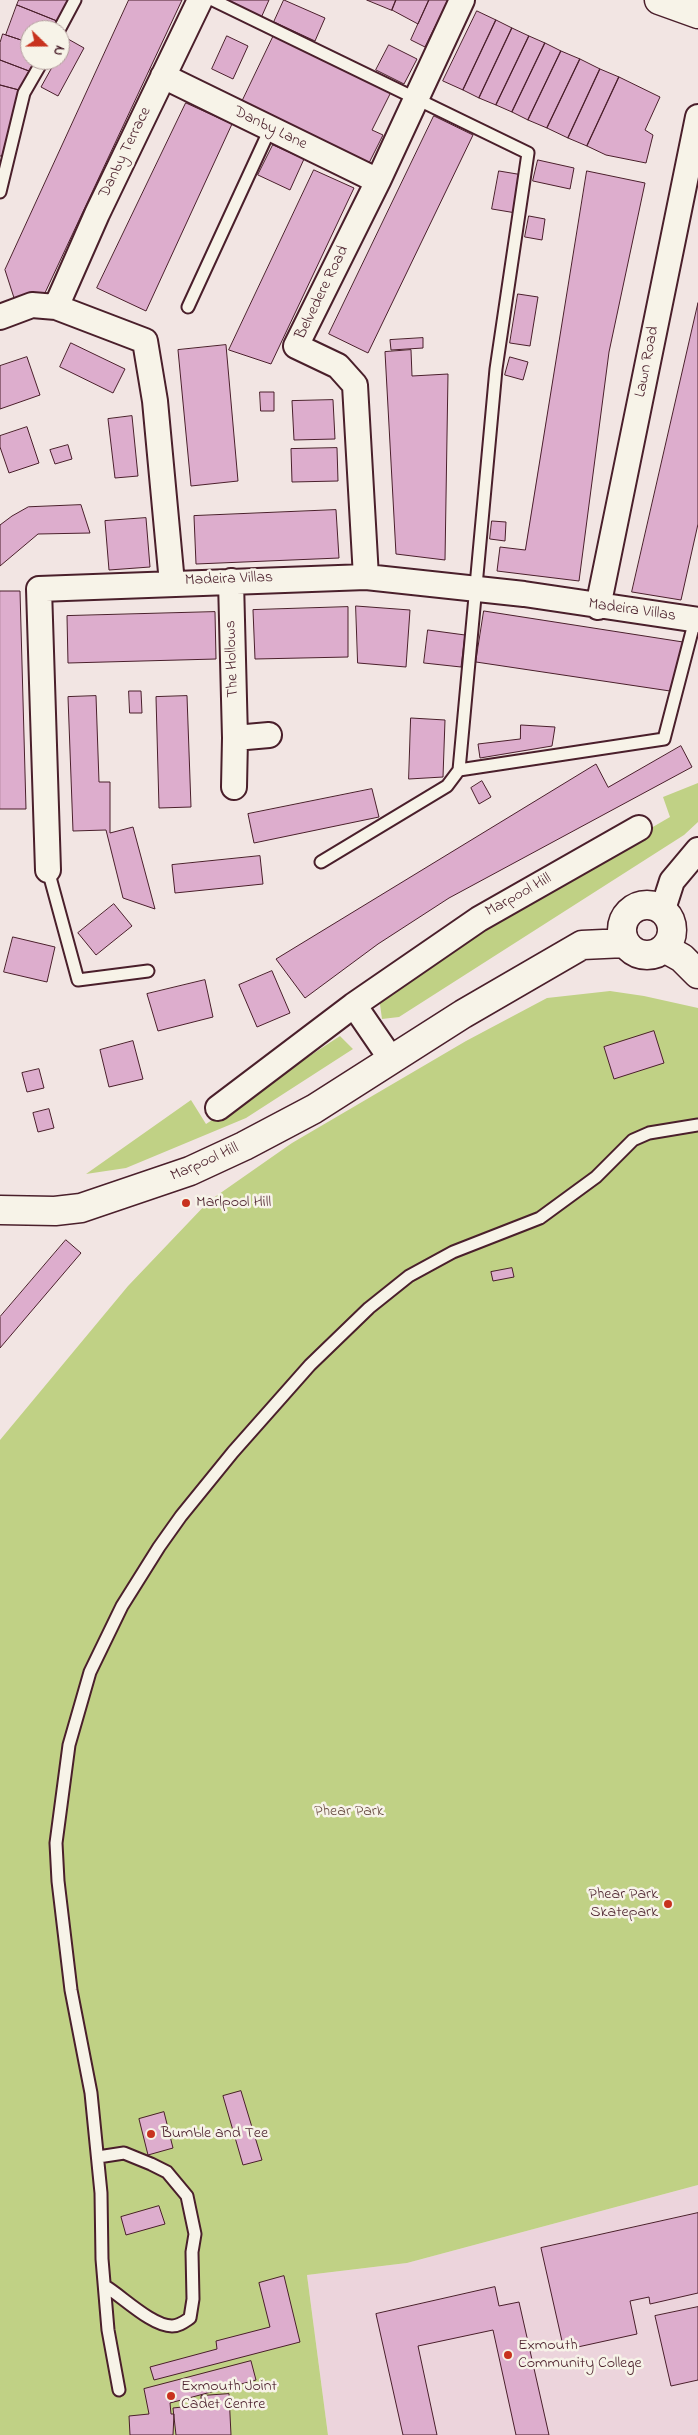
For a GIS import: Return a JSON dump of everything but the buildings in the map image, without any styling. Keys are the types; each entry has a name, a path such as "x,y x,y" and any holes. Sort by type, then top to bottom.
{"street":[{"name":"Danby Terrace","path":"56,307 97,214 200,0"},
{"name":"Belvedere Road","path":"366,577 355,385 338,366 296,346 417,100 462,0"},
{"path":"659,0 698,14"},
{"name":"Danby Lane","path":"163,76 378,181"},
{"name":"Lawn Road","path":"598,607 698,117"},
{"path":"0,317 32,306 56,307 145,341 155,401 172,583"},
{"name":"Madeira Villas","path":"48,870 39,589 366,577 476,588 598,607 697,616"},
{"name":"The Hollows","path":"231,581 235,738 234,787"},
{"path":"235,738 270,735"},
{"name":"Marpool Hill","path":"218,1108 354,1005 479,919 639,828"},
{"path":"663,909 672,881 698,850"},
{"path":"646,904 663,909 669,917 673,927 671,940 666,949 652,955 642,955 631,950 625,943 622,934 623,922 629,911 636,906 646,904"},
{"name":"Marpool Hill","path":"0,1210 55,1211 81,1208 190,1171 244,1146 314,1109 518,980 582,945 625,943"},
{"path":"666,949 682,958 698,974"},
{"path":"354,1005 391,1059"}],"lane":[{"path":"65,20 76,0"},
{"path":"213,0 528,153 496,369 459,770 447,786 321,862"},
{"path":"0,192 24,94 37,70"},
{"path":"188,306 270,129"},
{"path":"459,770 664,739 697,616"},
{"path":"48,870 78,980 148,971"},
{"path":"119,2390 108,2330 102,2259 101,2193 91,2093 70,1990 58,1882 56,1843 69,1745 77,1710 90,1672 122,1606 159,1546 234,1452 310,1366 388,1292 408,1276 453,1252 540,1218 596,1177 634,1140 657,1131 698,1125"},
{"path":"98,2157 124,2153 167,2172 187,2196 195,2234 192,2252 193,2299 190,2318 179,2326 171,2327 158,2323 134,2309 123,2297 105,2286"}],"shaded area":[{"name":"Exmouth Community College","path":"698,2185 698,2435 328,2435 307,2275 407,2263"}],"green space":[{"path":"698,783 698,822 684,835 399,1017 382,1019 379,997 474,931 670,817 663,797"},
{"name":"Phear Park","path":"610,991 644,996 698,1008 698,2185 407,2263 307,2275 328,2435 0,2435 0,1440 128,1286 209,1201 292,1143 466,1041 547,998"},
{"path":"340,1036 353,1049 246,1118 126,1168 86,1174 191,1100 206,1124"}],"place":[{"name":"Marlpool Hill","path":"186,1203"},
{"name":"Phear Park Skatepark","path":"668,1904"},
{"name":"Bumble and Tee","path":"151,2134"},
{"name":"Exmouth Community College","path":"508,2355"},
{"name":"Exmouth Joint Cadet Centre","path":"171,2396"}]}
